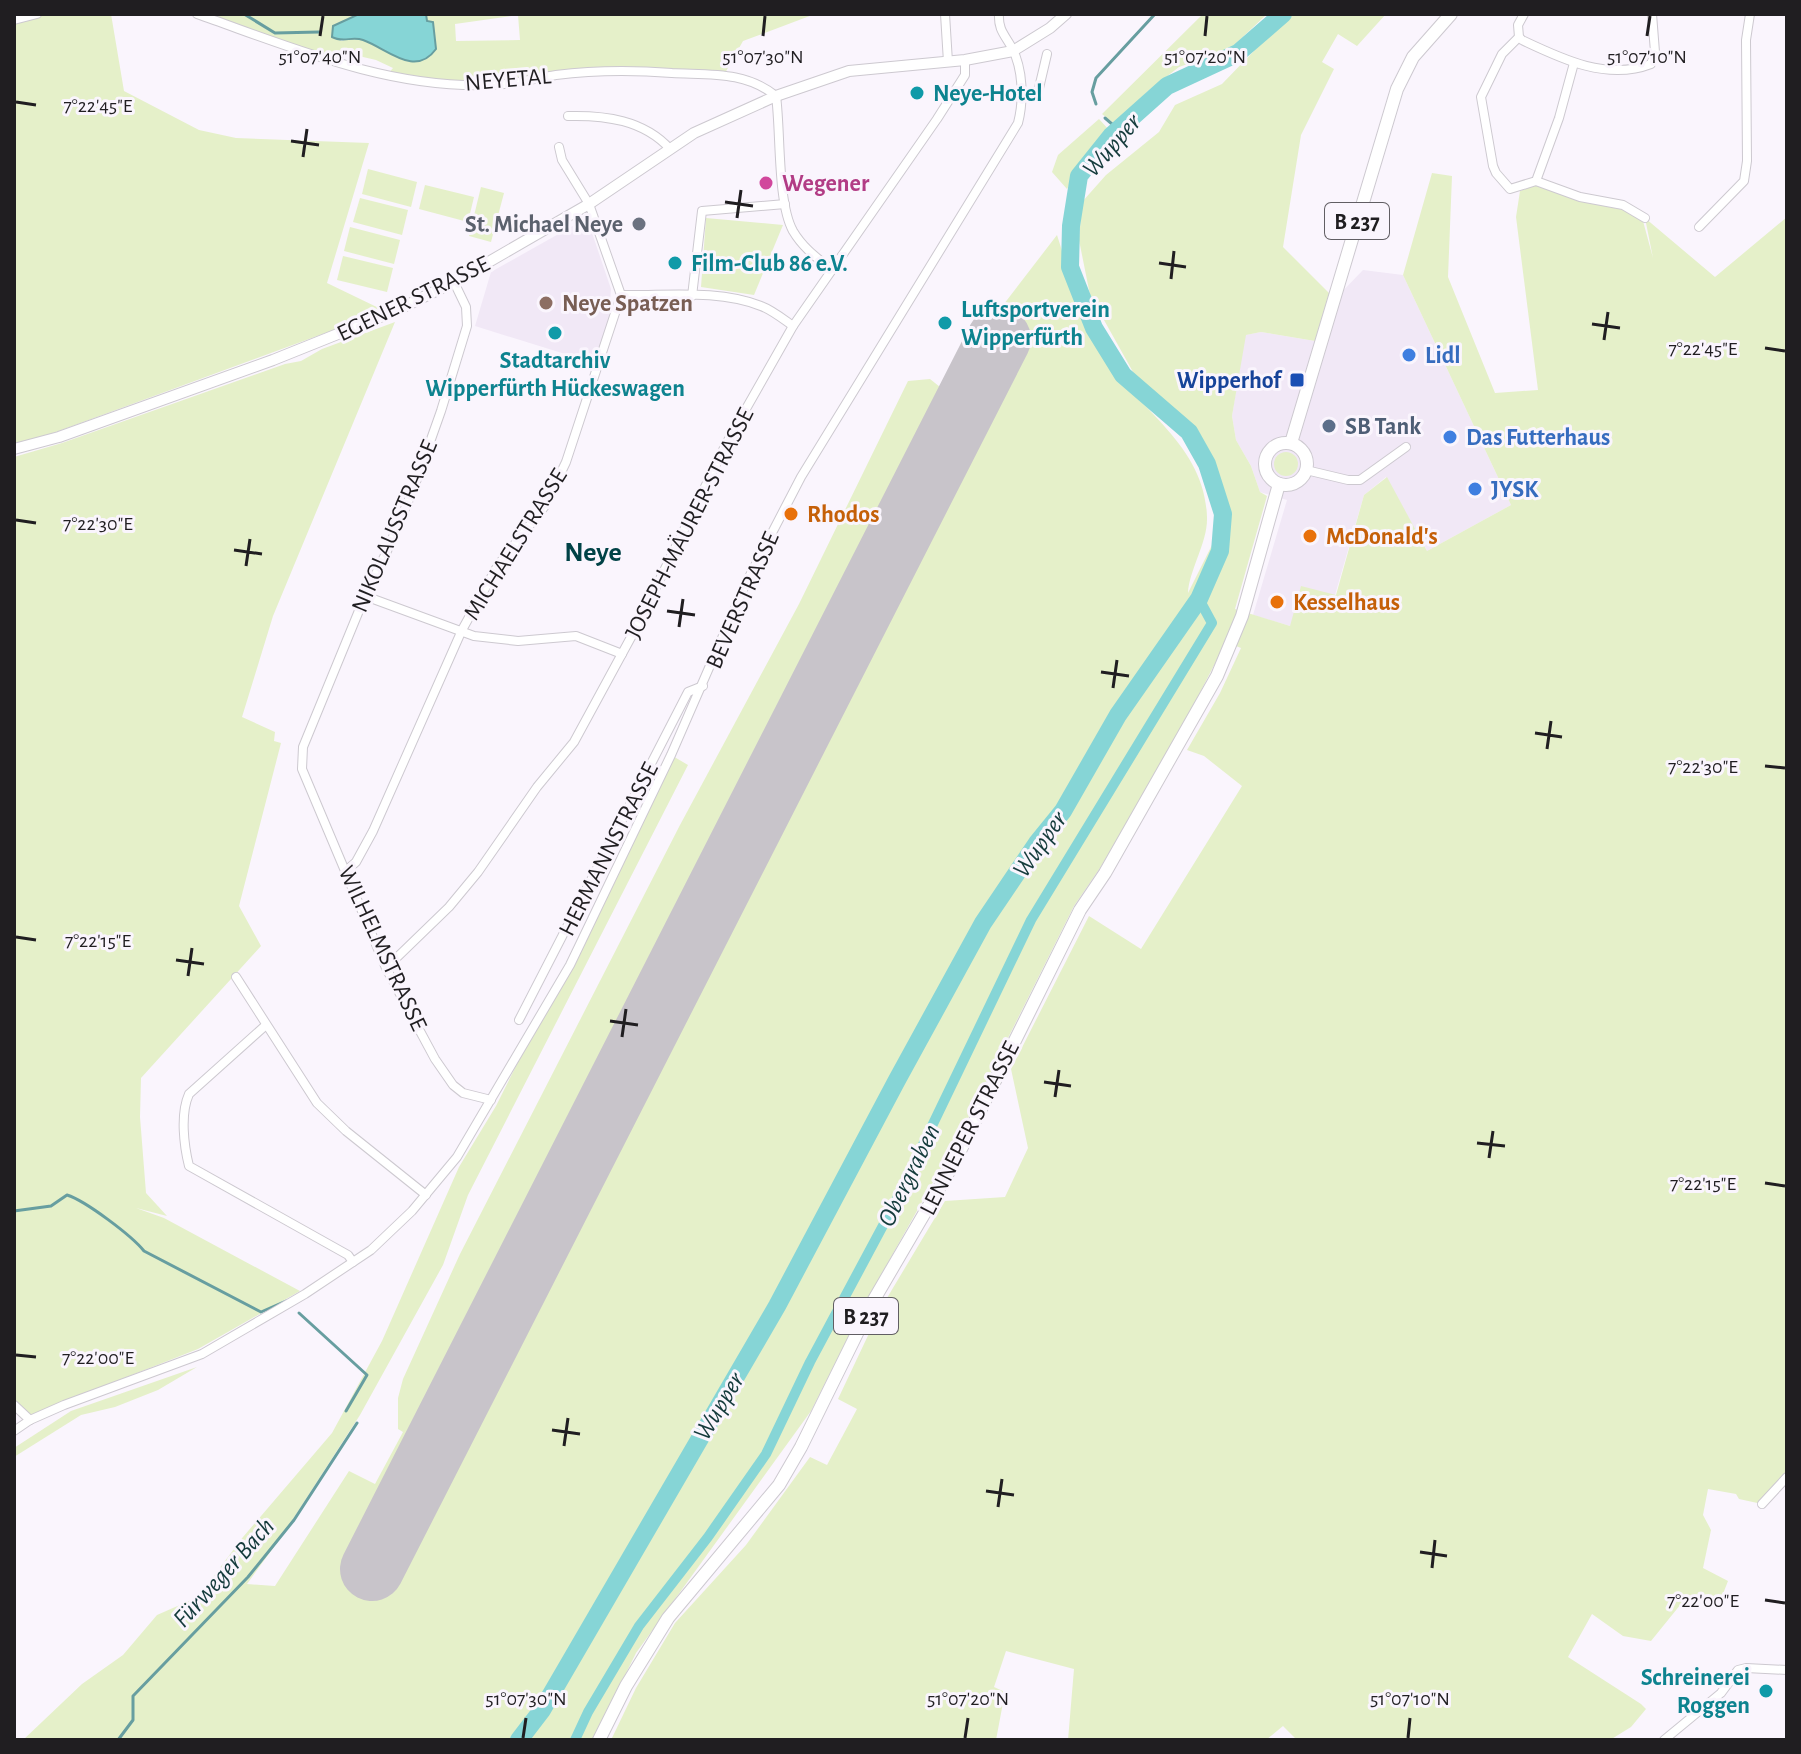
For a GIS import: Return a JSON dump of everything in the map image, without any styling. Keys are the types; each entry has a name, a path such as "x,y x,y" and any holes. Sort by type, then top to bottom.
{"main road":[{"name":"B 237","path":"1291,443 1397,89 1413,57 1451,14"},
{"path":"1291,443 1306,457 1306,470 1293,484 1279,484 1267,474 1265,458 1278,444 1291,443"},
{"name":"LENNEPER STRASSE","path":"599,1740 626,1686 668,1618 779,1485 815,1423 872,1303 955,1161 1080,910 1114,859 1217,676 1242,616 1279,484"}],"street":[{"path":"14,20 37,14"},
{"name":"NEYETAL","path":"197,14 333,61 405,81 491,86 557,75 626,69 724,75 760,83 776,96"},
{"path":"945,14 948,62"},
{"name":"BEVERSTRASSE","path":"14,1431 30,1420 80,1398 202,1354 353,1262 371,1250 426,1195 457,1157 570,965 703,685 746,583 795,487 1018,123 1022,98 1013,51 999,30 999,14"},
{"path":"1524,14 1518,25 1519,37 1502,54 1481,97 1496,173 1510,189 1536,181 1580,197 1623,205 1645,218"},
{"path":"1519,37 1574,63 1613,70 1636,70 1651,64 1655,52 1652,14"},
{"path":"1699,227 1744,181 1747,161 1746,40 1750,14"},
{"name":"EGENER STRASSE","path":"14,449 59,437 368,323 454,282 589,204 694,133 776,96 849,71 965,60 1013,51 1060,16"},
{"path":"1022,98 1035,94 1039,88 1047,54"},
{"name":"JOSEPH-MÄURER-STRASSE","path":"386,968 449,907 574,742 622,654 726,444 793,326 965,75 965,60"},
{"path":"1536,181 1559,118 1574,63"},
{"path":"776,96 785,204 792,229 807,251 832,270"},
{"path":"568,116 590,115 637,124 660,138 670,149"},
{"path":"559,147 562,160 589,204 621,295 742,300 764,306 793,326"},
{"path":"692,296 702,211 785,204"},
{"name":"NIKOLAUSSTRASSE","path":"302,769 303,747 414,487 467,326 466,307 454,282"},
{"name":"MICHAELSTRASSE","path":"347,870 356,862 373,831 462,630 498,565 545,506 566,462 621,295"},
{"path":"1306,470 1360,480 1406,447"},
{"path":"365,596 474,636 496,640 576,636 622,654"},
{"name":"HERMANNSTRASSE","path":"519,1020 688,692 703,685"},
{"name":"WILHELMSTRASSE","path":"302,769 386,968 435,1059 453,1085 463,1093 491,1100"},
{"path":"236,977 317,1103 346,1131 426,1195"},
{"path":"266,1025 189,1094 185,1103 189,1166 348,1255 353,1262"},
{"path":"14,1405 30,1420"},
{"path":"1762,1504 1787,1477"},
{"path":"1664,1740 1721,1693 1738,1670 1787,1670"}],"shaded area":[{"name":"Neye Spatzen","path":"587,218 611,289 609,318 594,363 475,326 491,272"},
{"path":"1363,270 1403,275 1511,505 1427,551 1386,477 1364,495 1335,595 1290,626 1253,615 1287,500 1260,492 1251,466 1236,440 1232,416 1245,335 1261,332 1321,342 1335,299"}],"green space":[{"path":"14,14 111,14 124,91 199,130 236,138 369,143 327,283 385,311 56,432 14,443"},
{"path":"197,14 359,14 333,26 341,41 427,21 426,14 815,14 743,41 724,75 626,69 491,86 387,75 393,68 376,60 337,51 333,61","holes":["518,15 520,40 456,41 455,24"]},
{"path":"1203,14 1267,14 1230,49 1179,67 1148,91 1115,124 1102,114"},
{"path":"1294,14 1386,14 1357,46 1338,34 1322,62 1334,69 1301,135 1283,247 1335,299 1321,342 1261,332 1246,335 1232,416 1236,440 1251,466 1260,492 1267,496 1235,609 1290,626 1301,586 1336,595 1364,495 1387,477 1427,551 1511,505 1403,275 1432,173 1452,176 1448,277 1495,393 1538,390 1516,217 1520,191 1536,185 1580,201 1624,210 1643,221 1653,258 1645,218 1715,277 1787,217 1787,1476 1762,1504 1739,1499 1736,1494 1708,1489 1703,1515 1711,1530 1703,1568 1728,1581 1721,1599 1685,1599 1651,1641 1623,1636 1592,1614 1568,1657 1646,1709 1631,1727 1610,1740 1297,1740 1283,1726 1266,1740 1068,1740 1074,1669 1006,1651 994,1687 1005,1692 996,1740 611,1740 636,1688 675,1623 746,1545 810,1457 827,1465 857,1409 838,1399 881,1308 945,1201 1005,1197 1028,1148 1011,1069 1089,916 1141,949 1242,786 1204,756 1187,750 1220,693 1241,648 1226,642 1174,743 1074,906 960,1134 867,1300 811,1411 636,1653 593,1740 23,1740 82,1684 123,1655 157,1615 198,1597 243,1537 332,1433 382,1341 459,1167 496,1106 671,755 688,765 468,1195 443,1265 360,1415 284,1533 247,1584 275,1586 349,1471 375,1484 403,1432 398,1429 398,1398 403,1379 460,1254 680,825 799,604 908,381 930,379 940,387 1057,235 1091,338 1114,371 1181,447 1203,491 1207,526 1188,593 1228,513 1205,457 1184,425 1147,397 1090,295 1079,240 1082,202 1106,175 1159,132 1175,105 1222,84 1280,24"},
{"path":"1099,119 1109,130 1083,160 1067,189 1052,172 1058,155"},
{"path":"368,169 417,182 411,207 362,194"},
{"path":"425,185 474,197 468,222 419,209"},
{"path":"481,187 504,193 491,242 469,236"},
{"path":"360,198 408,210 402,235 353,222"},
{"path":"706,218 783,225 754,295 701,287"},
{"path":"350,227 400,240 394,264 344,251"},
{"path":"343,256 393,268 387,292 337,280"},
{"path":"395,322 273,616 242,717 275,732 274,741 281,743 239,906 261,946 141,1078 140,1117 146,1193 167,1216 136,1208 164,1218 300,1291 198,1349 30,1415 14,1404 14,457 301,361 322,349"},
{"path":"1286,452 1295,455 1298,464 1295,473 1286,476 1277,473 1274,464 1277,455"},
{"path":"197,1367 158,1390 115,1407 81,1415 14,1457 14,1448 71,1411"}],"water":[{"path":"359,14 426,14 427,21 433,22 436,49 428,57 410,61 363,40 332,37 333,26"}],"waterway":[{"path":"244,14 275,33 319,32"},
{"name":"Neye","path":"1096,104 1092,92 1096,78 1155,14"},
{"name":"Wupper","path":"519,1740 542,1710 777,1306 983,923 1037,843 1063,811 1118,715 1199,599 1220,551 1223,514 1207,464 1189,432 1123,375 1094,328 1070,267 1071,226 1079,176 1111,136 1167,86 1238,53 1283,14"},
{"name":"Neye","path":"1105,118 1119,130"},
{"name":"Obergraben","path":"575,1740 639,1626 708,1537 766,1454 810,1362 894,1205 1031,920 1212,623 1199,599"},
{"name":"Fürweger Bach","path":"14,1211 51,1206 67,1195 108,1220 144,1251 261,1312 286,1301"},
{"name":"Fürweger Bach","path":"299,1313 367,1375 346,1411"},
{"name":"Fürweger Bach","path":"118,1740 133,1720 133,1696 248,1577 294,1520 357,1423"}],"runway":[{"path":"372,1569 999,339"}],"place":[{"name":"Neye-Hotel","path":"917,93"},
{"name":"Wegener","path":"766,183"},
{"name":"St. Michael Neye","path":"639,224"},
{"name":"Film-Club 86 e.V.","path":"675,263"},
{"name":"Neye Spatzen","path":"546,303"},
{"name":"Luftsportverein Wipperfürth","path":"945,323"},
{"name":"Stadtarchiv Wipperfürth Hückeswagen","path":"555,333"},
{"name":"Lidl","path":"1409,355"},
{"name":"Wipperhof","path":"1297,380"},
{"name":"SB Tank","path":"1329,426"},
{"name":"Das Futterhaus","path":"1450,437"},
{"name":"JYSK","path":"1475,489"},
{"name":"Rhodos","path":"791,514"},
{"name":"McDonald's","path":"1310,536"},
{"name":"Kesselhaus","path":"1277,602"},
{"name":"Schreinerei Roggen","path":"1766,1691"}],"district":[{"name":"Neye","path":"593,551"}]}
